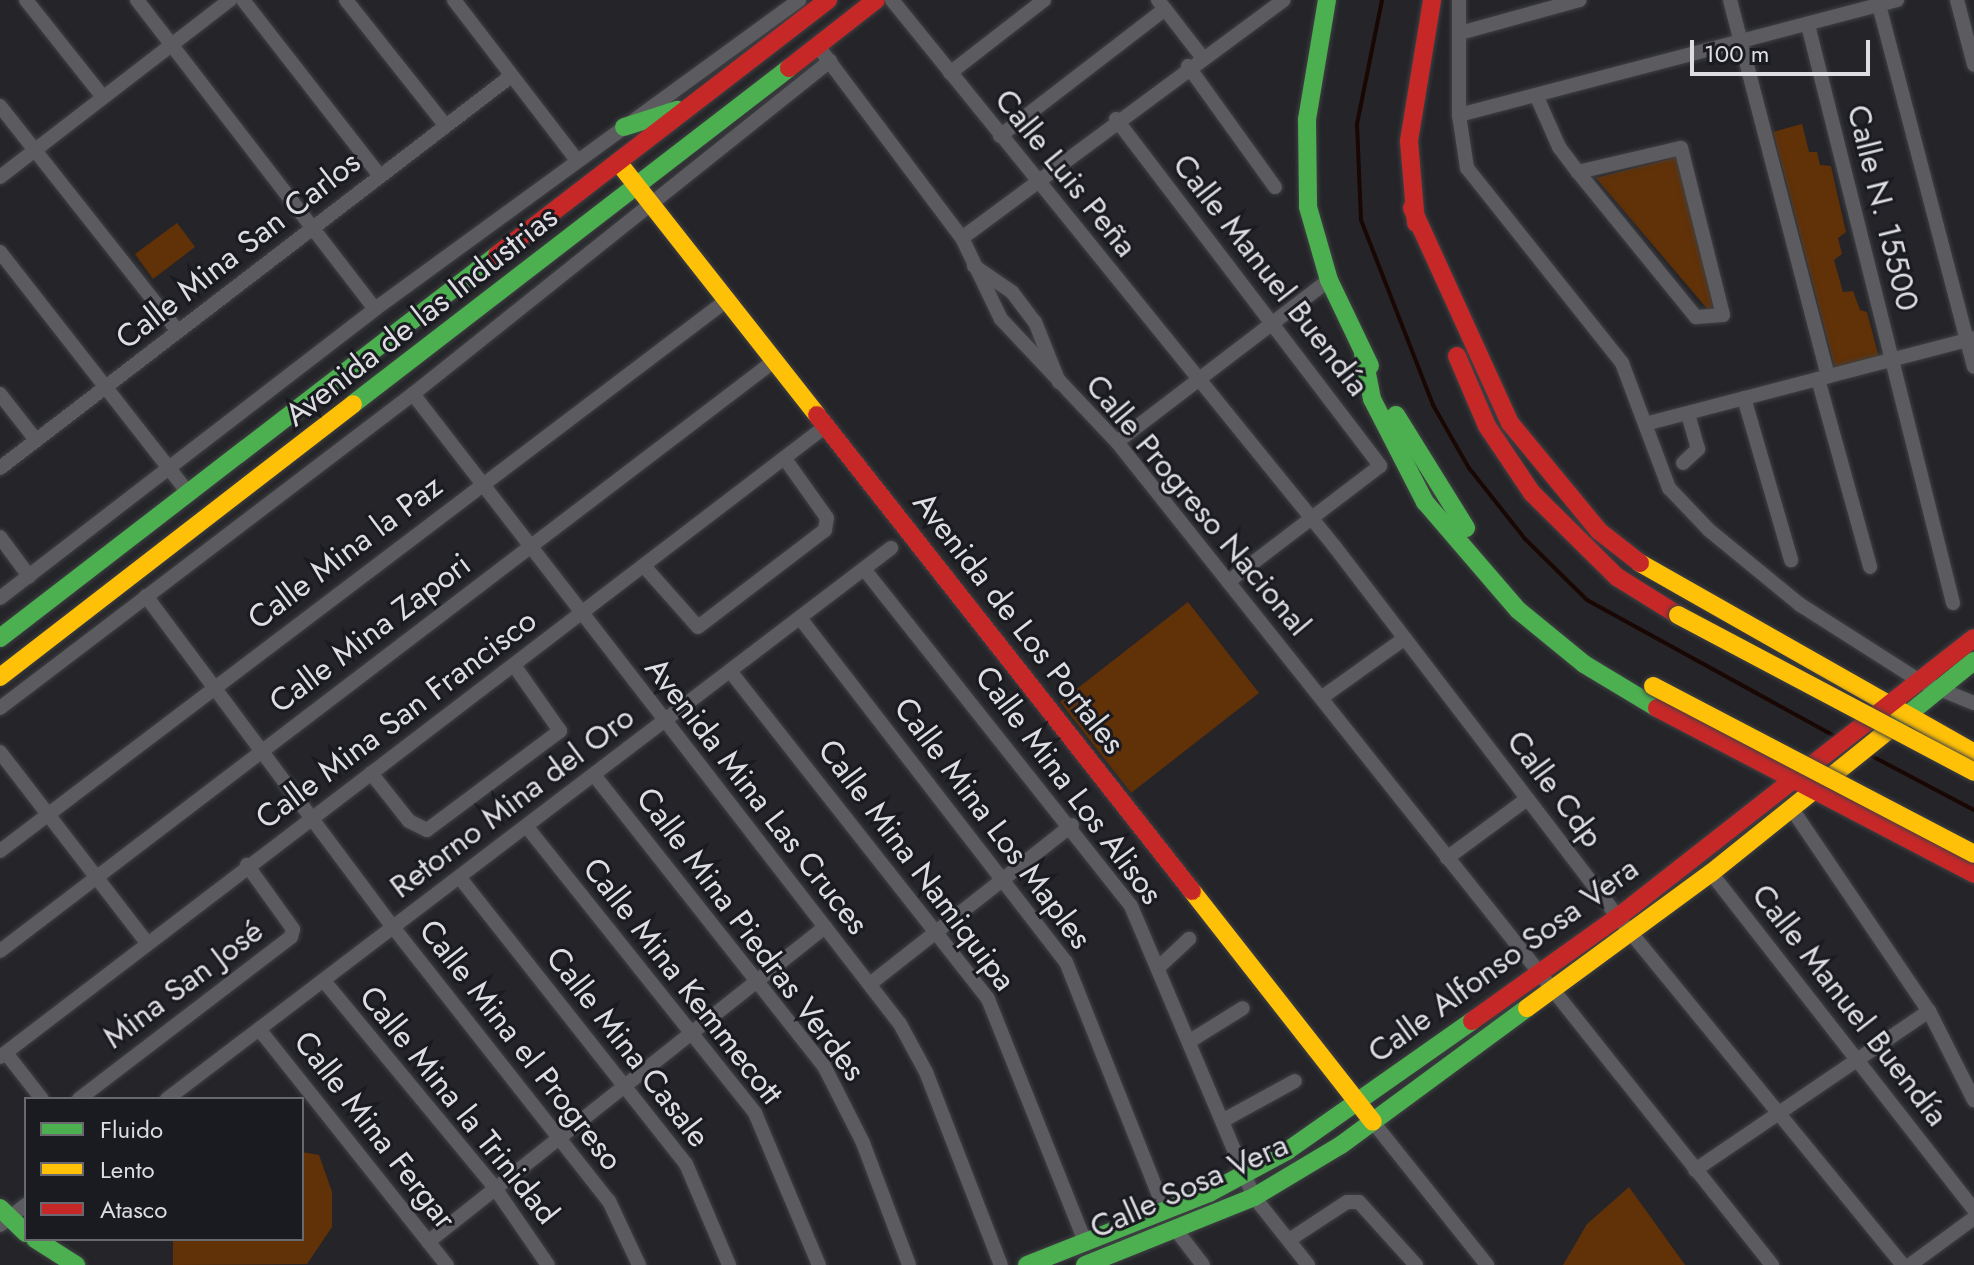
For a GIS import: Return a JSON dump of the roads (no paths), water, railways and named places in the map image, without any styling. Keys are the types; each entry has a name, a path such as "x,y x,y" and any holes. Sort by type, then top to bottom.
{"main road":[{"name":"Avenida de las Industrias","path":"0,638 828,0"},
{"name":"Avenida de las Industrias","path":"0,677 638,187 876,0"},
{"path":"1327,0 1304,166 1308,207 1329,280 1363,353 1438,489 1508,577 1598,653 1653,686 1974,854"},
{"path":"1432,0 1409,141 1412,208 1457,357 1508,459 1575,541 1678,615 1974,772"},
{"path":"624,127 693,105"},
{"name":"Avenida de Los Portales","path":"618,162 1373,1122"},
{"path":"1412,208 1495,397 1566,497 1665,582 1894,715 1974,753"},
{"path":"1363,353 1372,399 1425,502 1518,610 1584,664 1792,784 1814,792 1974,874"},
{"name":"Calle Alfonso Sosa Vera","path":"1551,992 1814,792 1894,715 1920,681 1974,638"},
{"name":"Calle Alfonso Sosa Vera","path":"1027,1265 1165,1211 1244,1175 1357,1101 1538,974 1792,784 1938,689 1974,661"},
{"path":"1716,842 1729,858"},
{"name":"Calle Sosa Vera","path":"1091,1264 1254,1197 1373,1122 1551,992"},
{"path":"3,1217 24,1232"},
{"path":"38,1241 76,1265"}],"street":[{"path":"26,0 103,97"},
{"path":"137,0 375,309"},
{"path":"0,177 230,0"},
{"path":"243,0 380,176"},
{"path":"346,0 445,125"},
{"path":"454,0 576,159"},
{"name":"Calle Luis Peña","path":"892,0 1198,380"},
{"path":"950,73 1044,0"},
{"path":"962,238 1116,119 1284,0"},
{"path":"1459,0 1459,115 1467,168 1479,187 1622,363 1669,488 1709,530 1799,604 1920,681 1974,703"},
{"path":"1460,33 1580,0"},
{"path":"1730,0 1870,567"},
{"path":"1459,115 1897,0"},
{"path":"1957,0 1974,65"},
{"name":"Avenida de las Industrias","path":"0,598 375,309 792,2"},
{"path":"1000,136 1162,4 1202,57"},
{"path":"1879,5 1970,339 1974,367"},
{"name":"Calle N. 15500","path":"1808,25 1953,603"},
{"name":"Calle Progreso Nacional","path":"817,45 962,238 1001,319 1117,442 1551,992 1772,1265"},
{"name":"Avenida de las Industrias","path":"0,708 413,394 653,206 830,61"},
{"path":"1188,66 1275,187"},
{"name":"Calle Mina San Carlos","path":"0,468 511,76"},
{"path":"1536,95 1549,132 1578,172 1698,319 1725,313 1681,148 1578,172"},
{"path":"0,106 178,331"},
{"name":"Calle Manuel Buendía","path":"1116,119 1380,466 1312,521"},
{"path":"0,252 189,494"},
{"path":"974,266 1012,292 1035,322 1059,382"},
{"path":"1117,442 1329,280"},
{"name":"Calle Mina la Paz","path":"0,851 727,300"},
{"path":"1645,424 1970,339"},
{"name":"Calle Mina Zapori","path":"0,951 774,361"},
{"name":"Calle Cdp","path":"1198,380 1405,638 1618,917 1903,1265"},
{"path":"0,394 36,440"},
{"name":"Avenida Mina Las Cruces","path":"413,394 579,616 870,984 926,1072 1001,1265"},
{"path":"1744,398 1791,560"},
{"path":"1683,463 1698,449 1688,413"},
{"name":"Calle Mina San Francisco","path":"3,1055 247,865 826,426"},
{"path":"644,566 688,623 698,627 827,526 785,459"},
{"path":"1228,582 1312,521"},
{"path":"0,537 29,576"},
{"name":"Retorno Mina del Oro","path":"170,1097 891,548"},
{"name":"Calle Mina Los Alisos","path":"864,569 1072,825 1131,906 1160,966 1254,1197 1308,1265"},
{"name":"Calle Mina el Progreso","path":"146,596 393,927 620,1218 639,1265"},
{"name":"Calle Mina Los Maples","path":"800,618 1005,877 1077,983 1165,1211"},
{"path":"1321,698 1405,638"},
{"path":"371,773 409,821 427,830 560,731 514,665"},
{"name":"Calle Mina Namiquipa","path":"730,671 938,930 988,999 1012,1048 1085,1242"},
{"path":"0,752 147,943"},
{"name":"Calle Mina Piedras Verdes","path":"594,775 758,980 839,1090 909,1265"},
{"path":"1447,858 1527,799"},
{"path":"1792,809 1929,1011 1974,1100"},
{"path":"870,984 1072,825"},
{"name":"Calle Mina Kemmecott","path":"527,827 766,1132 819,1265"},
{"name":"Mina San José","path":"82,1097 291,937 293,929 247,865"},
{"name":"Calle Manuel Buendía","path":"1711,873 1974,1210"},
{"name":"Calle Mina Casale","path":"460,878 686,1164 729,1265"},
{"path":"428,1242 825,927"},
{"path":"1160,966 1189,939"},
{"name":"Calle Mina la Trinidad","path":"324,981 495,1188 548,1265"},
{"path":"1190,1041 1243,1008"},
{"path":"1695,1170 1777,1111 1929,1011"},
{"name":"Calle Mina Fergar","path":"259,1029 447,1265"},
{"path":"3,1055 40,1097"},
{"path":"1222,1121 1295,1081"},
{"path":"1373,1122 1487,1265"},
{"path":"1289,1240 1347,1202 1359,1202 1416,1265"},
{"path":"3,1217 24,1206"},
{"path":"1910,1265 1974,1218"},
{"path":"1176,1230 1203,1265"}],"waterway":[{"path":"1382,0 1357,124 1361,220 1433,405 1469,468 1525,539 1587,600 1838,738"},
{"path":"1870,755 1974,810"}]}
